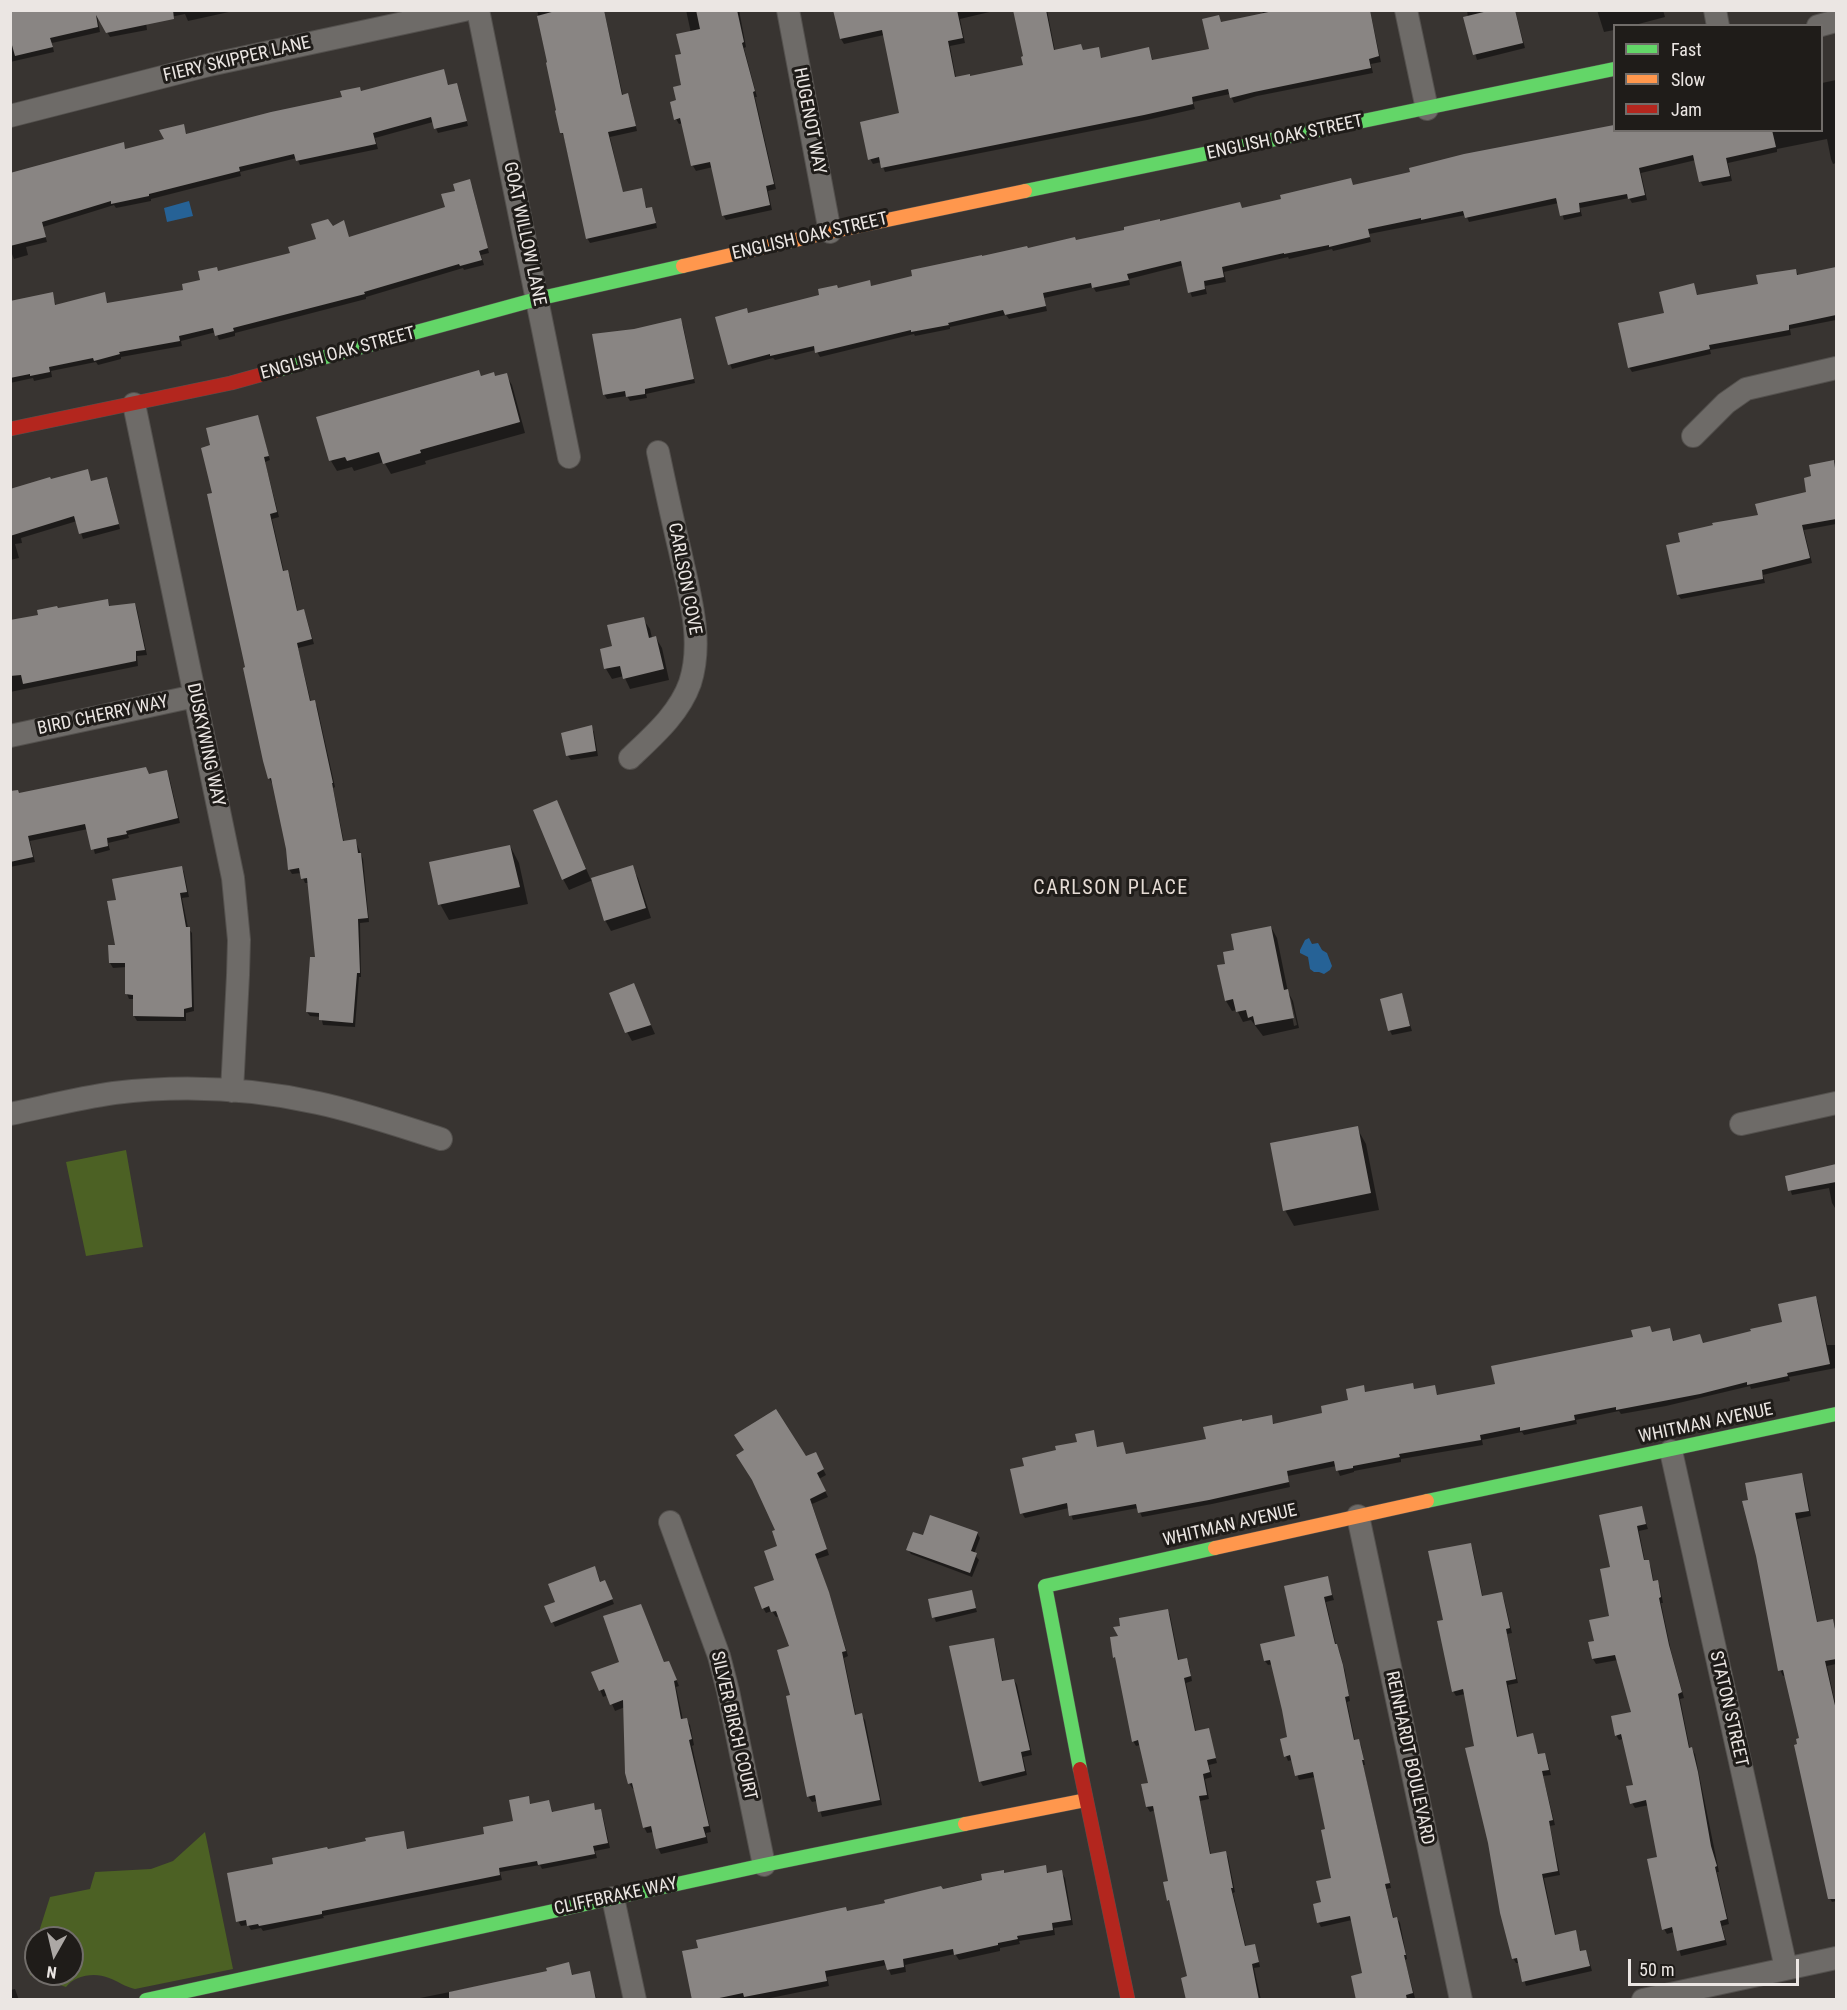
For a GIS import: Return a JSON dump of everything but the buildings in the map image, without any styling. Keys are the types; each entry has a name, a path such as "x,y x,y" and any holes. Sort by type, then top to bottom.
{"street":[{"name":"FIERY SKIPPER LANE","path":"10,116 209,65 464,10"},
{"name":"GOAT WILLOW LANE","path":"478,10 569,457"},
{"name":"HUGENOT WAY","path":"788,10 830,231"},
{"path":"1406,10 1427,109"},
{"name":"ENGLISH OAK STREET","path":"10,429 231,383 537,299 830,231 1613,69"},
{"path":"1693,436 1726,403 1746,388 1836,368"},
{"name":"DUSKYWING WAY","path":"134,404 233,878 238,940 238,975 232,1091"},
{"name":"CARLSON COVE","path":"630,758 663,726 678,706 690,683 696,645 692,606 658,452"},
{"name":"BIRD CHERRY WAY","path":"10,736 195,696"},
{"path":"10,1114 112,1093 185,1088 232,1091 318,1103 441,1139"},
{"path":"1741,1124 1836,1103"},
{"name":"WHITMAN AVENUE","path":"1128,2000 1086,1800 1045,1586 1358,1516 1836,1414"},
{"name":"STATON STREET","path":"1671,1451 1786,1968"},
{"name":"REINHARDT BOULEVARD","path":"1358,1516 1461,2000"},
{"name":"SILVER BIRCH COURT","path":"670,1522 718,1656 728,1691 764,1865"},
{"name":"CLIFFBRAKE WAY","path":"146,2000 764,1865 1086,1800"},
{"path":"613,1898 635,2000"},
{"path":"1643,2000 1836,1958"}],"green space":[{"path":"126,1150 143,1247 86,1256 66,1162"},
{"path":"205,1832 233,1969 135,1989 104,1976 84,1976 84,1926 41,1926 50,1897 90,1889 95,1872 151,1869 173,1861"}],"water":[{"path":"189,201 193,216 167,222 164,208"},
{"path":"1309,938 1312,944 1318,943 1327,953 1332,966 1324,974 1310,969 1308,957 1300,953 1305,940"}],"traffic: fast":[{"path":"1025,191 1613,69"},
{"path":"278,370 537,299 683,266"},
{"path":"1427,1501 1836,1414"},
{"path":"1080,1769 1045,1586 1215,1548"},
{"path":"146,2000 764,1865 965,1824"}],"traffic: slow":[{"path":"683,266 1025,191"},
{"path":"1215,1548 1427,1501"},
{"path":"965,1824 1086,1800"}],"traffic: jam":[{"path":"10,429 231,383 278,370"},
{"path":"1080,1769 1128,2000"}],"district":[{"name":"CARLSON PLACE","path":"1111,889"}]}
